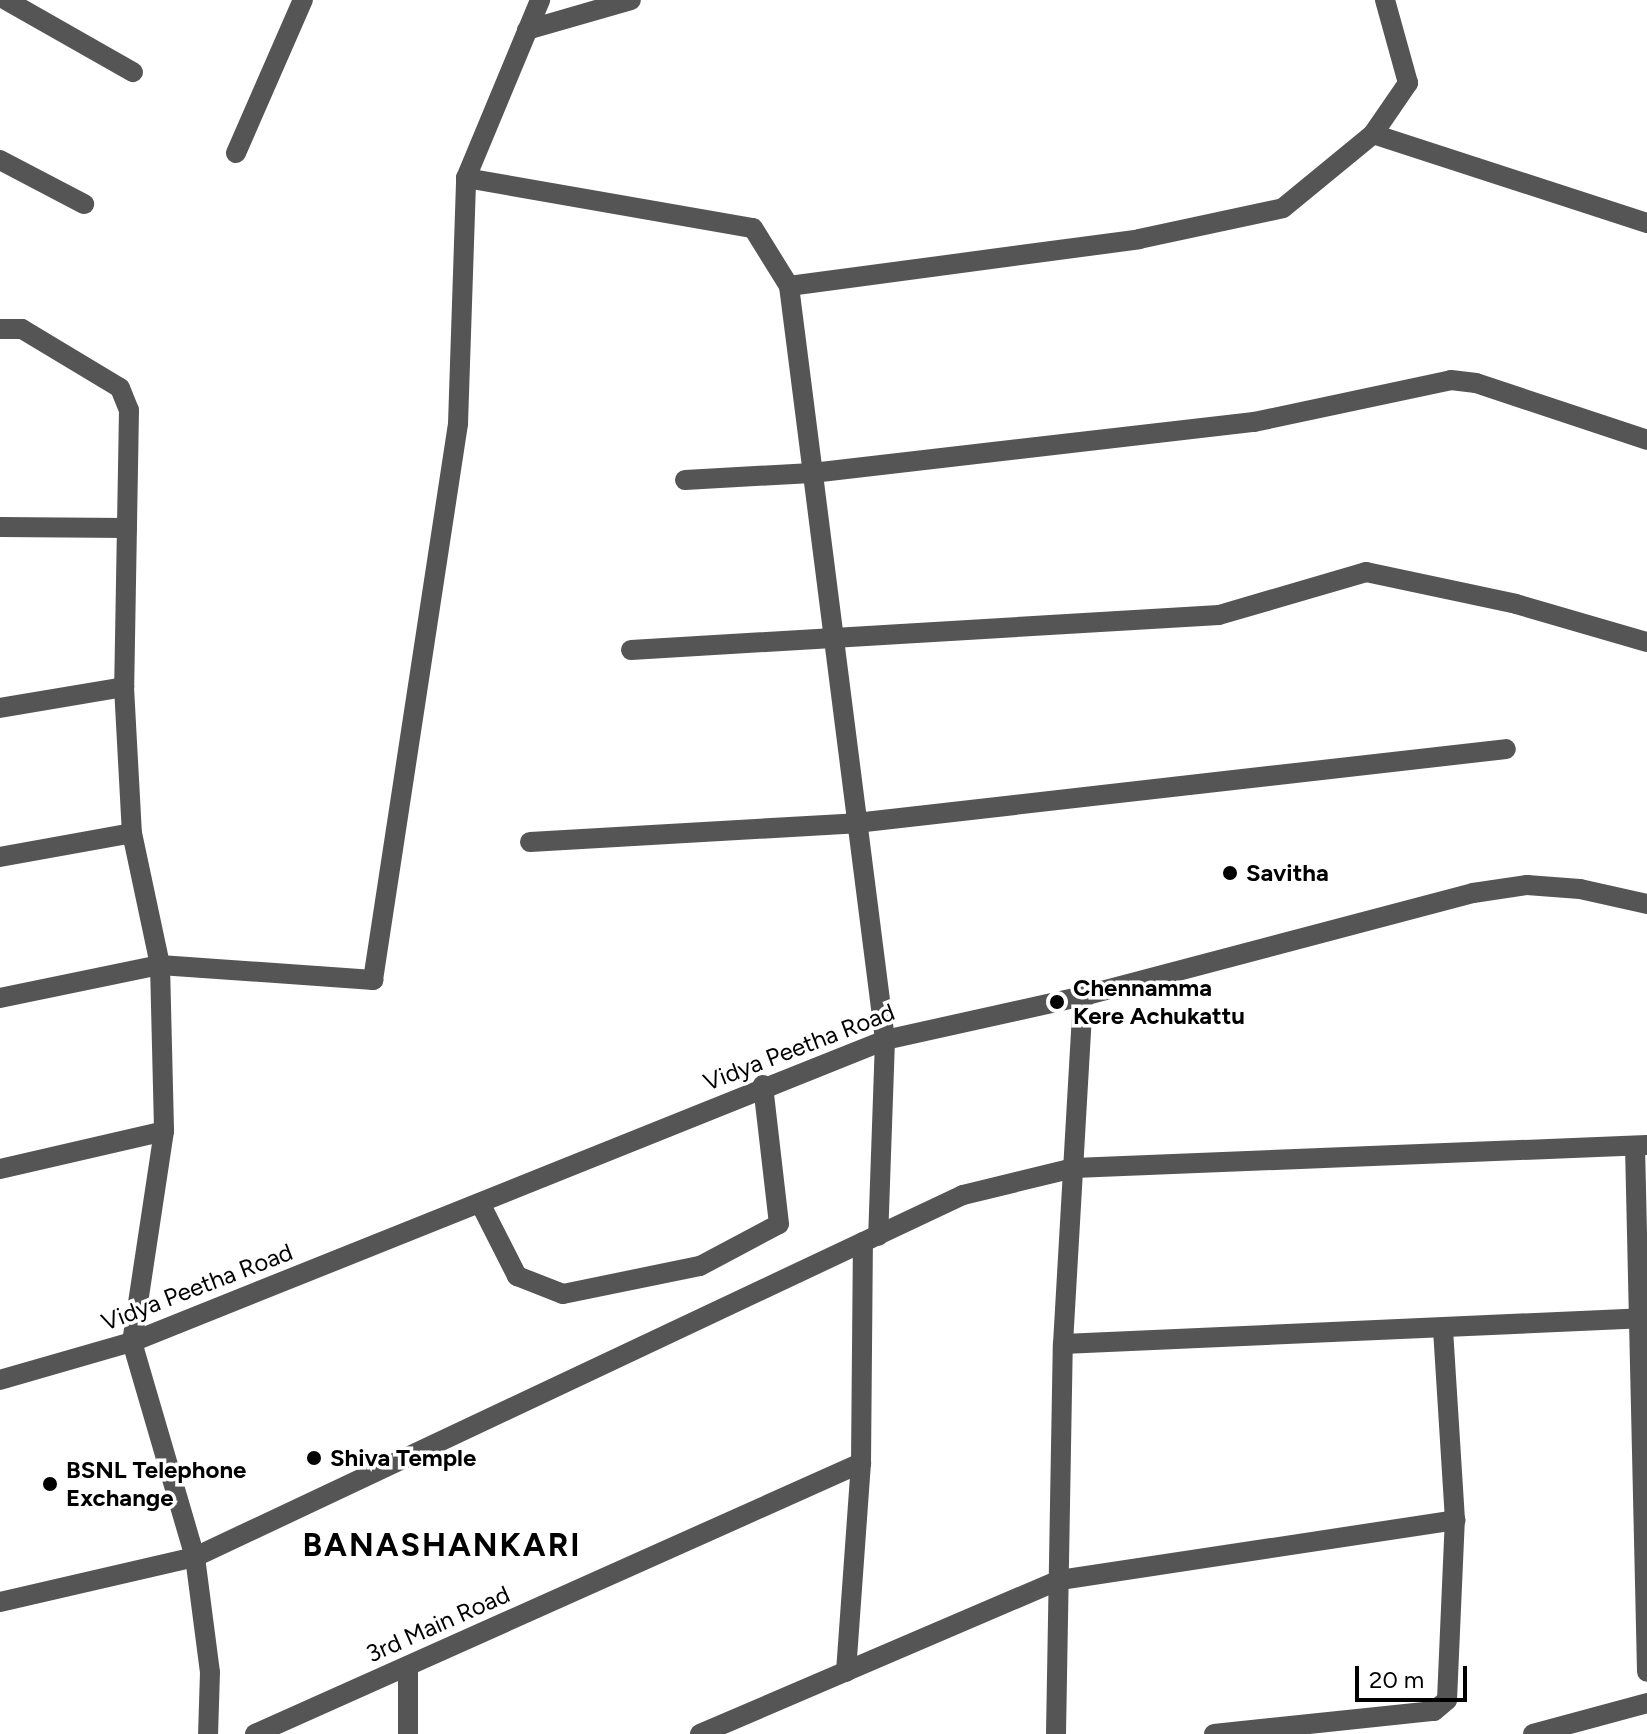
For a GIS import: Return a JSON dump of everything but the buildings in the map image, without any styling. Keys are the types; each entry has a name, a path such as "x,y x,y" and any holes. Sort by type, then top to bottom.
{"street":[{"path":"6,0 133,72"},
{"path":"236,153 303,0"},
{"path":"0,998 160,965 373,980 458,424 466,178 540,0"},
{"path":"527,30 631,0"},
{"path":"789,286 1139,239 1283,208 1373,134 1408,83 1385,0"},
{"path":"1373,134 1647,223"},
{"path":"0,160 84,204"},
{"path":"466,178 753,228 789,286 885,1040 870,1239 861,1463 846,1672"},
{"path":"0,329 22,329 120,388 129,410 124,687 132,833 160,965 164,1131 132,1342 195,1557 210,1672 208,1734"},
{"path":"685,480 812,473 1254,422 1451,380 1647,440"},
{"path":"0,527 127,528"},
{"path":"631,650 1219,615 1366,572 1516,604 1647,642"},
{"path":"0,708 124,687"},
{"path":"530,842 856,823 1506,749"},
{"path":"0,857 132,833"},
{"name":"Vidya Peetha Road","path":"0,1380 132,1342 481,1205 763,1085 885,1040 1083,996 1473,893 1527,885 1580,889 1647,904"},
{"path":"1056,1734 1063,1344 1083,996"},
{"path":"481,1205 517,1276 563,1294 700,1266 779,1224 763,1085"},
{"path":"0,1169 164,1131"},
{"path":"0,1602 195,1557 963,1195 1074,1168 1641,1145 1646,1667"},
{"path":"1063,1344 1443,1330 1642,1318"},
{"path":"1214,1734 1442,1706 1447,1700 1455,1520 1443,1330"},
{"name":"3rd Main Road","path":"255,1734 861,1463"},
{"path":"700,1734 1060,1580 1455,1520"},
{"path":"408,1666 408,1734"},
{"path":"1533,1734 1647,1703"}],"place":[{"name":"Savitha","path":"1230,873"},
{"name":"Chennamma Kere Achukattu","path":"1057,1002"},
{"name":"Shiva Temple","path":"314,1458"},
{"name":"BSNL Telephone Exchange","path":"50,1484"}],"district":[{"name":"BANASHANKARI","path":"442,1545"}]}
